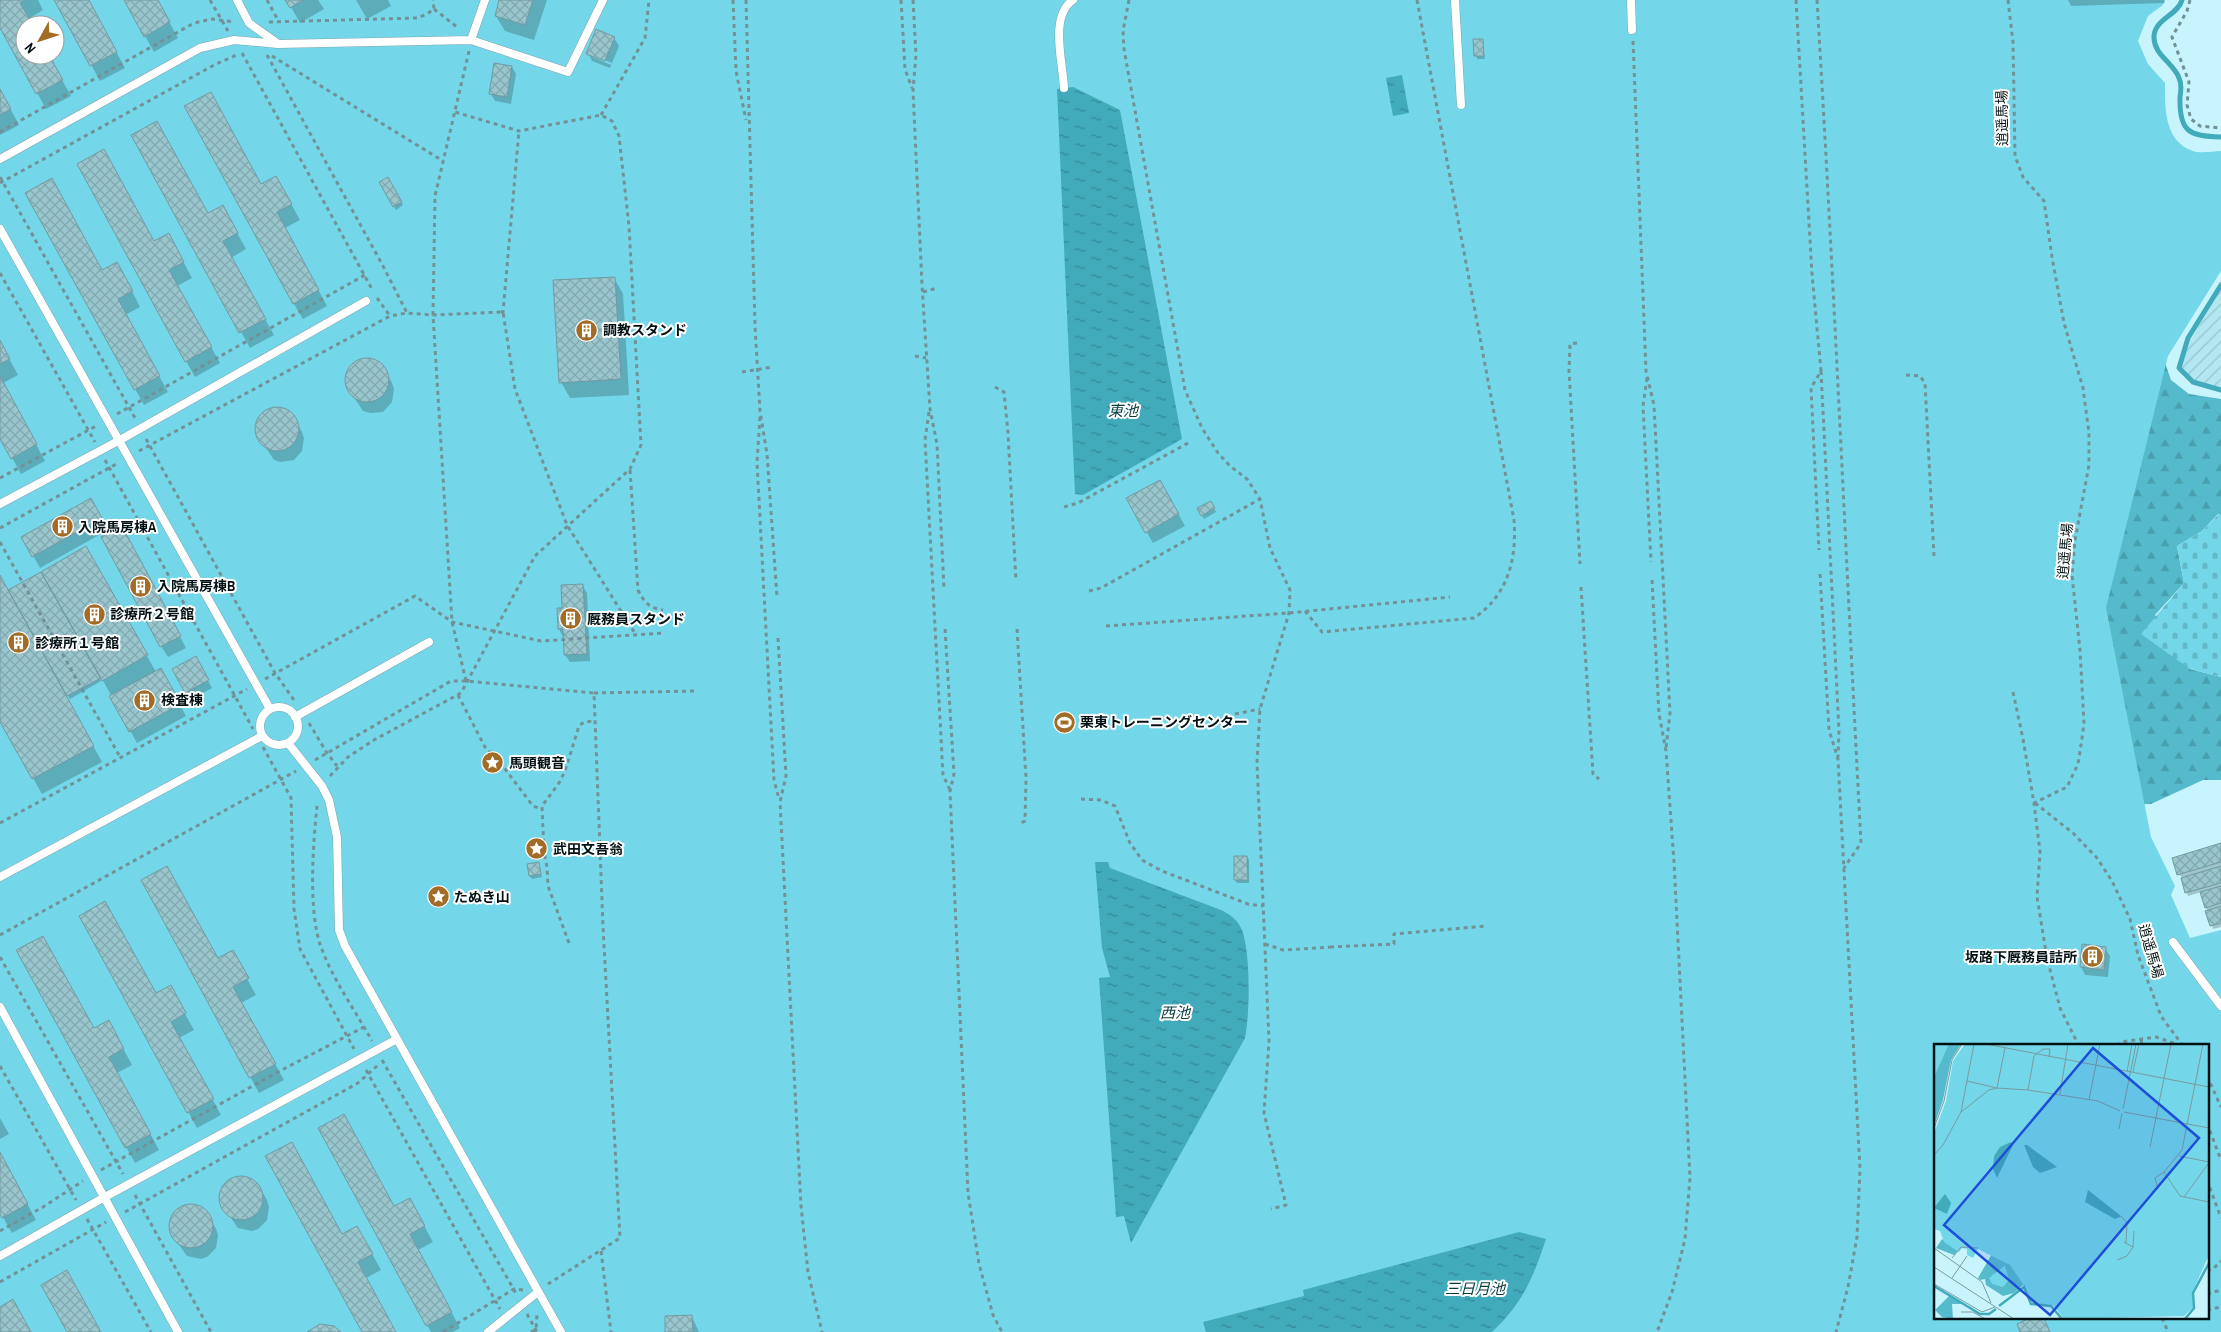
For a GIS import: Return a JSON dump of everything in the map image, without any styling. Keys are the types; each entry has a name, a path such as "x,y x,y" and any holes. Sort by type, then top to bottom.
{"lane":[{"path":"237,0 249,23 278,44"},
{"path":"471,40 484,0"},
{"path":"0,159 200,48 234,40 278,44 471,40 568,72 603,0"},
{"path":"1064,88 1058,28 1061,13 1072,0"},
{"path":"1455,0 1461,105"},
{"path":"1631,0 1632,30"},
{"path":"0,229 270,709"},
{"path":"0,504 140,429 366,301"},
{"path":"260,737 271,743 283,744 288,742 296,734 299,715 429,642"},
{"path":"260,737 260,723 265,713 270,709 281,707 299,715"},
{"path":"0,877 260,737"},
{"path":"288,742 322,786 329,800 336,836 339,930 356,967 561,1332"},
{"path":"2173,942 2221,1006"},
{"path":"0,1007 178,1332"},
{"path":"0,1256 397,1039"},
{"path":"488,1332 507,1319 538,1292"}],"path":[{"path":"0,478 108,420 365,275 210,0"},
{"path":"267,0 279,22"},
{"path":"601,115 645,38 649,0"},
{"path":"734,0 736,71 746,120"},
{"path":"746,0 760,411 757,462 774,780 780,802 802,1206 808,1272 822,1332"},
{"path":"902,0 905,69 913,90"},
{"path":"913,0 916,55 913,90 922,292 930,408 937,444 944,588"},
{"path":"1129,0 1123,31 1124,49 1185,390 1202,428 1218,452 1230,466 1247,479 1260,499 1270,548 1290,590 1289,613 1260,709 1257,763 1269,1041 1264,1113 1286,1205 1271,1209"},
{"path":"1305,611 1322,632 1474,618 1487,609 1500,593 1511,570 1516,541 1514,520 1417,0"},
{"path":"1796,0 1812,274 1821,370 1839,731 1838,768"},
{"path":"1817,0 1831,228 1861,843 1844,868"},
{"name":"逍遥馬場","path":"2008,0 2013,42 2015,156 2023,178 2044,201 2064,322 2083,388 2089,433 2089,465 2074,540 2072,575 2081,666 2084,723 2082,738 2078,764 2067,787 2034,803 2073,833 2097,858 2112,881 2130,919 2138,954 2161,1016 2182,1044"},
{"path":"2190,0 2187,11 2172,37 2189,82 2187,105 2191,119 2200,126 2221,128"},
{"path":"434,9 471,40 435,196 433,316 452,622 466,681"},
{"path":"1632,30 1648,376 1654,405 1670,713 1666,751"},
{"path":"1,182 216,64 241,52 249,52"},
{"path":"407,314 383,266 265,52 443,161"},
{"path":"454,112 519,131 601,115 612,121 619,136 629,226 641,445 630,469 535,556 458,694 374,740 337,766 322,786 317,802 314,833 314,920 321,947 382,1061 537,1331 532,1332"},
{"path":"519,131 503,312 515,389 567,525 636,635"},
{"path":"0,177 1,182 129,407 299,715 337,766"},
{"path":"0,273 282,779 291,798 294,909 300,949 319,988 348,1035 359,1059 369,1073 507,1319"},
{"path":"922,292 937,288"},
{"path":"0,528 390,316 407,314 433,316 503,312"},
{"path":"1577,342 1570,344 1569,372 1580,564"},
{"path":"915,356 926,358"},
{"path":"742,372 772,367"},
{"path":"1819,550 1811,388 1821,370"},
{"path":"1906,375 1920,376 1925,383 1934,556"},
{"path":"1648,376 1643,406 1651,562"},
{"path":"995,387 1004,392 1016,581"},
{"path":"930,408 925,440 943,775 950,791"},
{"path":"760,411 767,454 777,597"},
{"path":"1064,507 1078,503 1190,442"},
{"path":"630,469 638,590 644,601 652,608 662,610"},
{"path":"1089,591 1101,588 1260,499"},
{"path":"0,542 120,757"},
{"path":"1820,574 1829,730 1838,759 1860,1169 1858,1237 1848,1287 1836,1332"},
{"path":"1652,580 1659,714 1666,751 1690,1178 1685,1239 1672,1292 1657,1332"},
{"path":"1581,587 1593,774 1599,779"},
{"path":"0,823 415,596 452,622 541,641 663,633"},
{"path":"1106,626 1289,613 1450,597"},
{"path":"945,628 954,774 950,791 968,1193 979,1264 993,1315 1002,1332"},
{"path":"1017,629 1026,778 1025,821 1021,823"},
{"path":"778,638 786,776 780,802"},
{"path":"0,935 306,766 451,681 594,693 696,691"},
{"path":"2013,692 2034,803 2040,852 2037,897 2047,958 2060,1008 2078,1044"},
{"path":"538,1292 555,1278 620,1238 594,693"},
{"path":"458,694 486,749 496,756 533,806 542,809"},
{"path":"1235,714 1260,709"},
{"path":"569,943 548,886 542,809 544,800 565,771 579,726 584,722 595,721"},
{"path":"1080,799 1101,800 1115,806 1130,844 1142,860 1162,872 1248,904 1263,906"},
{"path":"1265,944 1283,950 1312,946 1394,944 1394,934 1486,926"},
{"path":"0,957 129,1184 210,1332"},
{"path":"0,1231 91,1176 364,1027"},
{"path":"2119,1044 2121,1042 2156,1037 2177,1044"},
{"path":"2142,1039 2142,1044"},
{"path":"0,1282 358,1083 382,1061"},
{"path":"2208,1078 2221,1108"},
{"path":"2208,1125 2221,1160"},
{"path":"2208,1183 2221,1218"},
{"path":"601,1250 611,1332"},
{"path":"2208,1271 2221,1261"},
{"path":"443,1332 514,1289"},
{"path":"2208,1294 2221,1290"},
{"path":"2208,1310 2221,1307"},
{"path":"2163,1320 2168,1332"}],"shaded area":[{"path":"2221,289 2221,388 2196,381 2182,370 2182,365 2190,341"}],"green space":[{"name":"栗東トレーニングセンター","path":"0,0 2165,0 2163,5 2148,16 2138,41 2148,64 2165,83 2166,113 2171,132 2176,140 2183,146 2196,152 2221,151 2221,271 2168,356 2106,608 2151,837 2175,886 2171,895 2190,938 2221,930 2221,1332 0,1332"},
{"path":"2136,40 2167,145 2221,161 2164,360 2171,380 2189,394 2221,399 2221,515 2218,514 2202,531 2177,546 2184,583 2155,615 2190,669 2221,677 2221,780 2203,780 2151,804 2114,805 2100,655"},
{"path":"2219,514 2221,515 2221,677 2190,669 2141,634 2184,583 2177,546 2202,531"}],"water":[{"path":"1402,75 1409,113 1393,116 1386,78"},
{"name":"東池","path":"1073,87 1120,110 1182,439 1083,495 1075,494 1057,89"},
{"name":"西池","path":"1095,862 1108,862 1110,868 1230,915 1241,928 1247,951 1249,998 1245,1038 1131,1243 1124,1216 1116,1217 1099,978 1110,977 1102,948"},
{"name":"三日月池","path":"1519,1232 1546,1239 1526,1289 1512,1311 1492,1332 1206,1332 1203,1322 1304,1296 1303,1290"}],"building":[{"path":"0,0 25,0 20,3 27,15 15,15 15,56 0,28"},
{"path":"54,0 89,0 117,52 90,66 65,20 65,15 62,15"},
{"path":"124,0 158,0 170,22 144,37"},
{"path":"285,0 304,0 290,8"},
{"path":"499,0 533,0 525,25 495,16"},
{"path":"596,29 615,37 605,61 586,54"},
{"path":"1473,39 1483,39 1484,56 1474,56"},
{"path":"494,63 512,66 507,97 489,94"},
{"path":"20,65 55,65 63,80 36,94"},
{"path":"0,89 11,109 0,115"},
{"path":"211,92 261,184 276,176 292,204 277,212 319,290 293,304 184,106"},
{"path":"157,121 208,213 223,205 238,233 223,241 266,319 239,333 131,135"},
{"path":"104,149 154,241 169,233 184,262 169,270 212,347 185,362 77,164"},
{"path":"388,177 402,202 393,207 379,182"},
{"path":"52,178 102,270 117,262 133,291 118,299 160,376 134,390 25,193"},
{"name":"調教スタンド","path":"615,277 621,379 559,383 553,280"},
{"path":"0,340 10,359 0,364"},
{"path":"367,358 379,362 385,368 389,380 385,392 379,398 367,402 355,398 349,392 345,380 349,368 355,362"},
{"path":"0,376 37,444 11,459 0,439"},
{"path":"277,407 289,411 295,417 299,429 295,441 289,447 277,451 265,447 259,441 255,429 259,417 265,411"},
{"path":"1160,480 1179,514 1145,533 1126,498"},
{"name":"入院馬房棟A","path":"91,498 102,518 32,557 21,537"},
{"path":"1211,501 1215,508 1201,516 1197,508"},
{"name":"入院馬房棟B","path":"122,526 181,636 160,647 101,537"},
{"name":"診療所２号館","path":"86,546 148,655 102,681 41,572"},
{"path":"41,572 101,678 67,696 8,590"},
{"name":"診療所１号館","path":"0,575 94,746 32,779 0,722"},
{"name":"厩務員スタンド","path":"583,584 587,654 564,655 563,629 558,629 557,608 562,608 561,585"},
{"path":"196,656 209,680 185,693 172,669"},
{"name":"検査棟","path":"161,668 181,704 129,732 109,696"},
{"path":"2221,843 2221,862 2177,875 2172,858"},
{"path":"1234,856 1247,856 1248,880 1234,880"},
{"path":"539,862 541,874 529,876 527,864"},
{"path":"167,866 218,958 233,950 249,978 233,987 276,1064 249,1078 141,880"},
{"path":"2221,866 2221,883 2185,893 2181,878"},
{"path":"2221,886 2221,903 2205,908 2200,892"},
{"path":"105,901 156,993 171,985 186,1013 171,1022 214,1099 187,1113 79,916"},
{"path":"2221,906 2221,923 2210,926 2205,911"},
{"path":"43,936 94,1028 109,1020 124,1049 109,1057 151,1134 125,1148 16,950"},
{"name":"坂路下厩務員詰所","path":"2082,944 2106,947 2104,970 2080,967"},
{"path":"344,1114 394,1206 410,1198 425,1226 410,1234 452,1312 426,1326 318,1128"},
{"path":"292,1142 342,1234 357,1226 373,1254 358,1262 396,1332 362,1332 265,1156"},
{"path":"0,1152 28,1204 2,1218 0,1215"},
{"path":"241,1176 253,1180 259,1186 263,1198 259,1210 253,1216 241,1220 229,1216 223,1210 219,1198 223,1186 229,1180"},
{"path":"191,1204 203,1208 209,1214 213,1226 209,1238 203,1244 191,1248 179,1244 173,1238 169,1226 173,1214 179,1208"},
{"path":"67,1270 101,1332 67,1332 41,1285"},
{"path":"13,1299 31,1332 0,1332 0,1307"},
{"path":"692,1315 693,1332 665,1332 665,1316"},
{"path":"2026,1320 2045,1320 2050,1332 2020,1332 2017,1324"},
{"path":"320,1324 334,1326 341,1332 307,1332"}],"waterway":[{"path":"2182,0 2176,10 2158,25 2155,30 2155,43 2160,54 2173,68 2180,80 2180,109 2184,125 2194,133 2221,137"},
{"path":"2221,285 2188,338 2179,368 2193,382 2221,390"}],"place":[{"name":"調教スタンド","path":"587,330"},
{"name":"入院馬房棟A","path":"62,527"},
{"name":"入院馬房棟B","path":"141,586"},
{"name":"診療所２号館","path":"94,614"},
{"name":"厩務員スタンド","path":"571,619"},
{"name":"診療所１号館","path":"19,643"},
{"name":"検査棟","path":"145,700"},
{"name":"栗東トレーニングセンター","path":"1064,722"},
{"name":"馬頭観音","path":"493,763"},
{"name":"武田文吾翁","path":"537,849"},
{"name":"たぬき山","path":"438,897"},
{"name":"坂路下厩務員詰所","path":"2093,957"}]}
